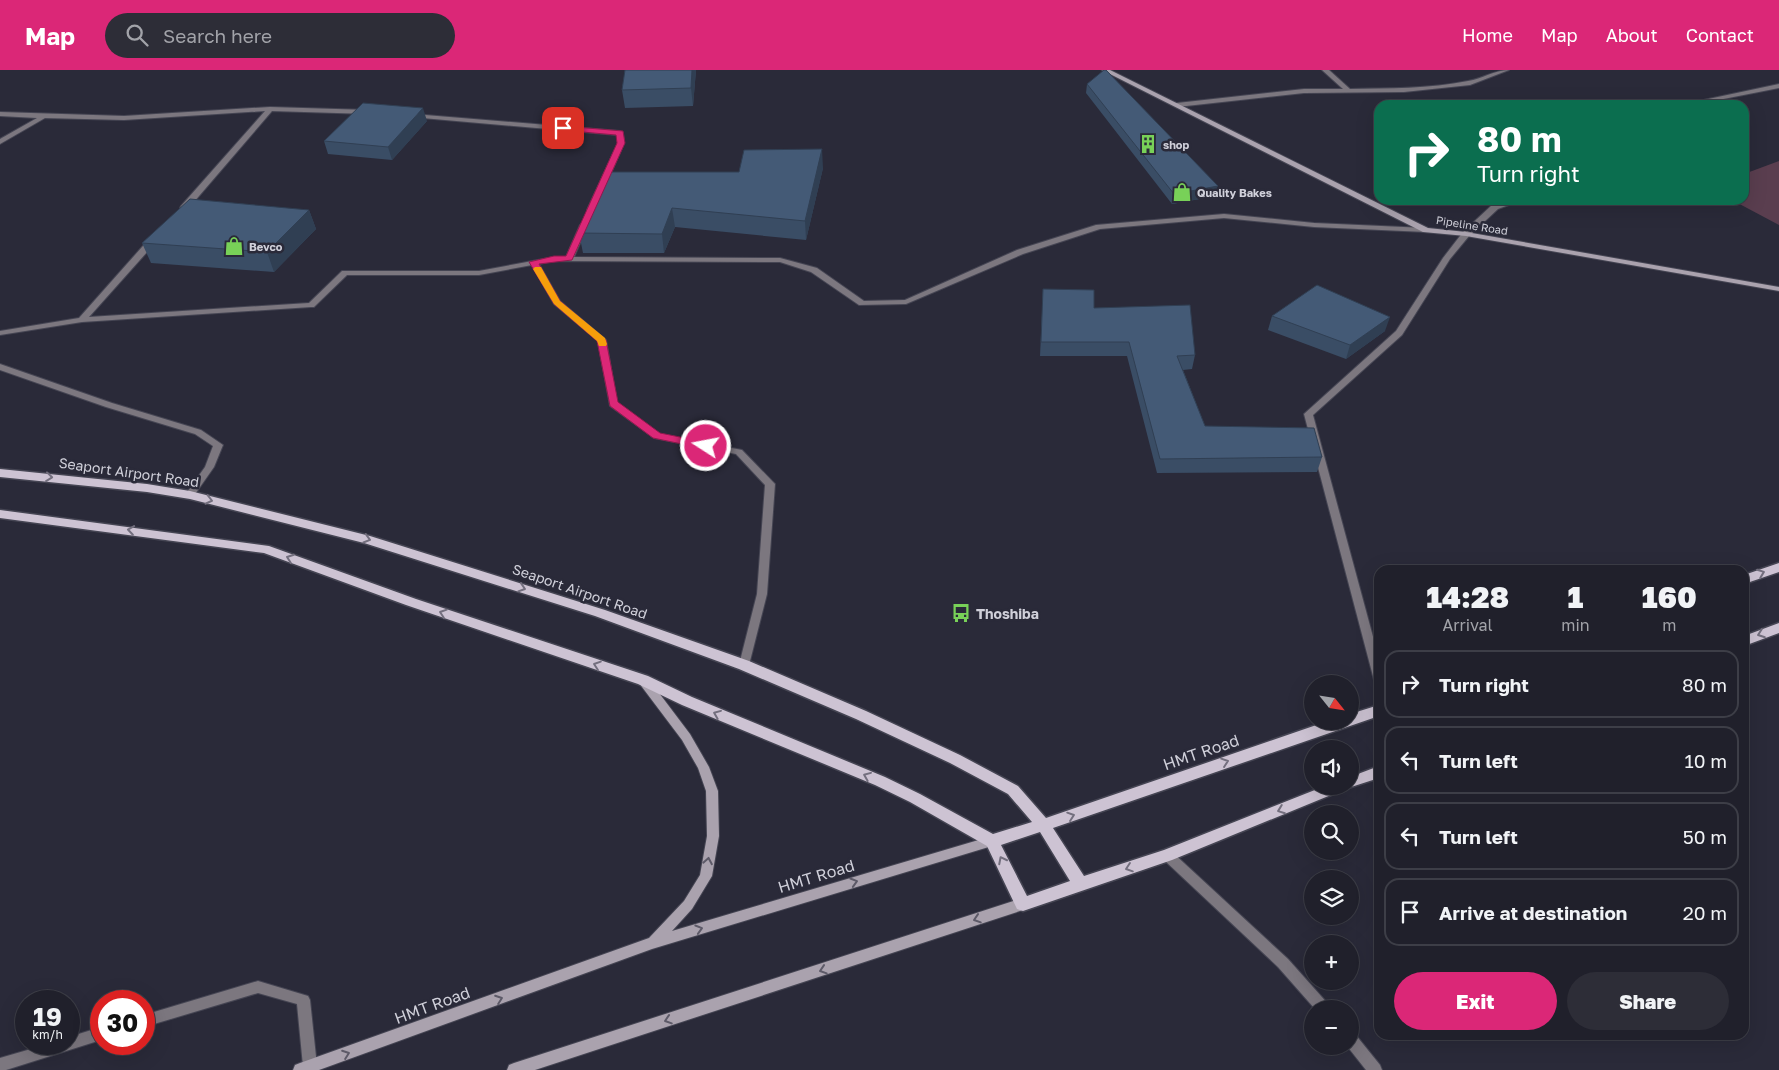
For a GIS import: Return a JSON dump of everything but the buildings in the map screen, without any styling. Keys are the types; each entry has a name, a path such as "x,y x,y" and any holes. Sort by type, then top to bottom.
{"main road":[{"name":"Seaport Airport Road","path":"0,473 137,487 190,495 393,547 600,613 744,666 861,715 955,759 1013,790 1044,825 1082,885"},
{"path":"0,514 265,549 411,602 644,680 687,702 880,781 915,798 992,841 1024,904 1166,855 1319,795"},
{"path":"1749,578 1779,567"},
{"path":"1749,639 1779,628"},
{"path":"1359,717 1374,712"},
{"name":"HMT Road","path":"992,841 1044,825 1319,730"},
{"path":"1359,780 1374,774"}],"street":[{"name":"Pipeline Road","path":"1105,70 1374,204"},
{"path":"1325,70 1348,90"},
{"path":"1177,105 1304,91 1404,90 1470,83 1506,70"},
{"path":"1708,100 1779,86"},
{"path":"0,114 124,118 270,109 374,112"},
{"path":"177,215 270,109"},
{"path":"404,115 620,133 621,143 569,258"},
{"path":"0,142 44,116"},
{"name":"Pipeline Road","path":"1376,205 1426,230 1466,234 1779,289"},
{"path":"1374,661 1308,414 1399,332 1447,258 1466,234 1495,207 1502,205"},
{"path":"0,333 82,320 311,305 345,273 480,273 534,262 569,258 780,260 814,270 862,303 906,302 1020,252 1099,227 1224,216 1314,225 1426,230"},
{"path":"82,320 159,234"},
{"path":"534,262 557,302 602,340 613,404 657,436 739,452 770,484 762,594 744,666"},
{"path":"0,367 109,405 198,432 218,445 209,468 190,495"},
{"path":"644,680 686,737 703,767 712,791 713,836 706,876 688,905 652,943"},
{"name":"HMT Road","path":"305,1068 652,943 992,841"},
{"path":"1166,855 1283,962 1316,1000"},
{"path":"514,1070 1024,904"},
{"path":"155,1018 258,987 303,1000 305,1068"},
{"path":"0,1065 90,1037"},
{"path":"1359,1050 1375,1070"}],"shaded area":[{"path":"1779,161 1779,225 1741,205 1749,205 1749,172"}],"slow traffic":[{"path":"538,269 557,302 602,340 602,344"}],"place":[{"name":"shop","path":"1148,144"},
{"name":"Quality Bakes","path":"1182,192"},
{"name":"Bevco","path":"234,246"},
{"name":"Thoshiba","path":"961,613"}],"route":[{"path":"563,128 620,133 621,143 569,258 534,262 557,302 602,340 613,404 657,436 706,446"}]}
